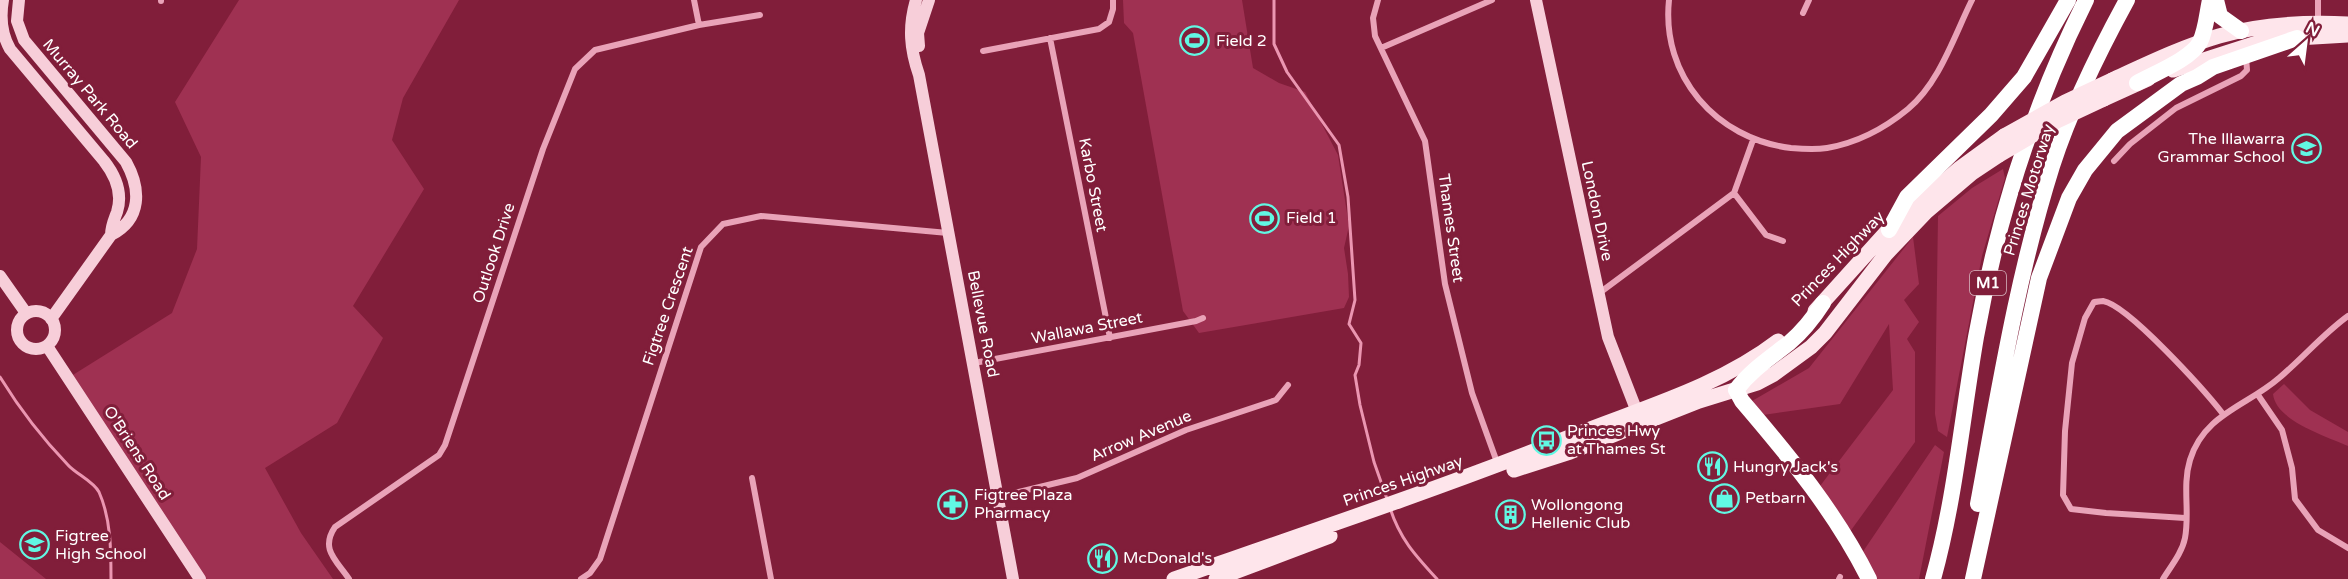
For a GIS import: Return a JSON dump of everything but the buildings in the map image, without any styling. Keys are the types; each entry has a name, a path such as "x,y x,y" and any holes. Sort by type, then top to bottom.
{"highway":[{"path":"1888,230 1907,197 1991,116 2019,84 2068,0"},
{"name":"Princes Motorway","path":"1933,579 1945,536 1976,335 2003,215 2039,105 2086,0"},
{"name":"Princes Motorway","path":"1964,579 2020,283 2035,227 2065,132 2098,53 2127,0"},
{"path":"2137,83 2192,52 2200,42 2210,0"},
{"path":"2216,0 2220,16 2244,44"},
{"path":"1973,579 2039,278 2069,198 2085,170 2103,146 2137,114 2181,84 2213,67 2244,44 2297,38"},
{"path":"1823,303 1812,319 1791,341 1746,376 1736,390 1743,402 1798,467 1819,496 1854,549 1869,579"}],"main road":[{"name":"Princes Highway","path":"2297,38 2318,29 2348,24"},
{"name":"Princes Highway","path":"1401,505 1498,466 1639,417 1736,390 1774,374 1811,347 1838,318 1899,240 1942,199 1999,154 2057,121 2137,83 2244,44 2268,26 2318,29 2348,35"},
{"name":"Princes Highway","path":"1174,579 1570,452 1750,361 1788,334 1823,303 1888,230 1952,174 2004,136 2065,102 2200,42 2244,44"},
{"name":"Princes Highway","path":"1216,579 1375,514"}],"street":[{"name":"Murray Park Road","path":"3,0 0,21 2,32 10,49 104,161 116,180 119,200 111,225 111,235"},
{"name":"Murray Park Road","path":"18,0 17,21 24,40 126,162 136,183 137,200 131,215 120,231 111,235 51,319"},
{"path":"694,0 699,25"},
{"name":"Bellevue Road","path":"916,0 910,39 913,57 919,75 975,363 1013,579"},
{"name":"Bellevue Road","path":"919,75 918,33 929,0"},
{"path":"983,51 1099,29 1109,22 1113,0"},
{"name":"Thames Street","path":"1378,0 1374,11 1373,26 1425,141 1445,284 1472,393 1498,466"},
{"path":"1381,48 1492,0"},
{"name":"London Drive","path":"1536,0 1608,337 1639,417"},
{"path":"1669,0 1667,16 1669,37 1675,59 1686,81 1707,108 1729,126 1753,140 1777,146 1825,149 1851,142 1878,129 1918,99 1930,83 1972,0"},
{"path":"1803,12 1809,0"},
{"path":"2318,0 2318,29"},
{"name":"Outlook Drive","path":"349,579 328,548 328,537 335,527 440,455 445,446 543,148 575,69 595,50 699,25 759,15"},
{"name":"Karbo Street","path":"1050,38 1110,338"},
{"path":"2114,161 2125,148 2176,108 2241,76 2247,70 2244,44"},
{"path":"1598,294 1734,193 1753,140"},
{"path":"1734,193 1766,234 1783,241"},
{"name":"Figtree Crescent","path":"581,579 590,573 600,559 629,463 701,247 723,224 761,216 949,233"},
{"path":"0,276 26,313"},
{"path":"2185,518 2071,509 2063,495 2065,432 2072,363 2085,318 2094,302 2105,301 2127,315 2177,361 2223,414"},
{"path":"37,311 48,315 51,319 55,333 47,346 32,349 21,342 17,330 18,323 26,313 37,311"},
{"path":"2163,579 2183,546 2185,480 2191,458 2203,436 2223,414 2258,395 2348,316"},
{"name":"Wallawa Street","path":"975,363 1203,318"},
{"name":"O'Briens Road","path":"47,346 200,579"},
{"name":"Arrow Avenue","path":"997,498 1077,478 1186,430 1276,400 1288,385"},
{"path":"2258,395 2282,430 2292,468 2295,499 2318,530 2348,548"},
{"path":"752,478 771,579"}],"shaded area":[{"path":"239,0 459,0 403,98 392,140 424,189 353,306 383,338 337,423 265,468 301,533 333,579 200,579 68,378 172,313 197,249 201,157 175,102"},
{"path":"1123,0 1242,0 1253,68 1279,83 1305,92 1338,155 1349,226 1344,248 1349,297 1344,308 1199,333 1183,311 1133,33 1124,23"},
{"path":"2003,169 2005,178 1982,256 1947,437 1938,431 1935,414 1938,216 1972,188"},
{"path":"1913,237 1919,284 1904,300 1919,322 1907,339 1915,352 1915,442 1849,533 1817,490 1893,390 1889,324 1840,404 1763,415 1752,401 1809,368"},
{"path":"2284,384 2310,410 2348,432 2348,446 2303,426 2283,412 2276,404 2273,394"},
{"path":"1935,445 1944,452 1919,579 1872,579 1860,556"},
{"path":"0,542 46,579 0,579"}],"waterway":[{"path":"1274,0 1274,44 1287,72 1339,145 1348,197 1355,300 1349,324 1361,343 1359,365 1355,375 1374,462 1387,499"},
{"path":"0,377 49,444 71,468 93,484 99,492 108,524 111,579"},
{"path":"1390,508 1398,529 1409,546 1437,579"}],"place":[{"name":"Field 2","path":"1195,41"},
{"name":"The Illawarra Grammar School","path":"2306,148"},
{"name":"Field 1","path":"1265,218"},
{"name":"Princes Hwy at Thames St","path":"1546,440"},
{"name":"Hungry Jack's","path":"1712,467"},
{"name":"Petbarn","path":"1724,498"},
{"name":"Figtree Plaza Pharmacy","path":"953,504"},
{"name":"Wollongong Hellenic Club","path":"1510,514"},
{"name":"Figtree High School","path":"34,545"},
{"name":"McDonald's","path":"1102,558"}]}
